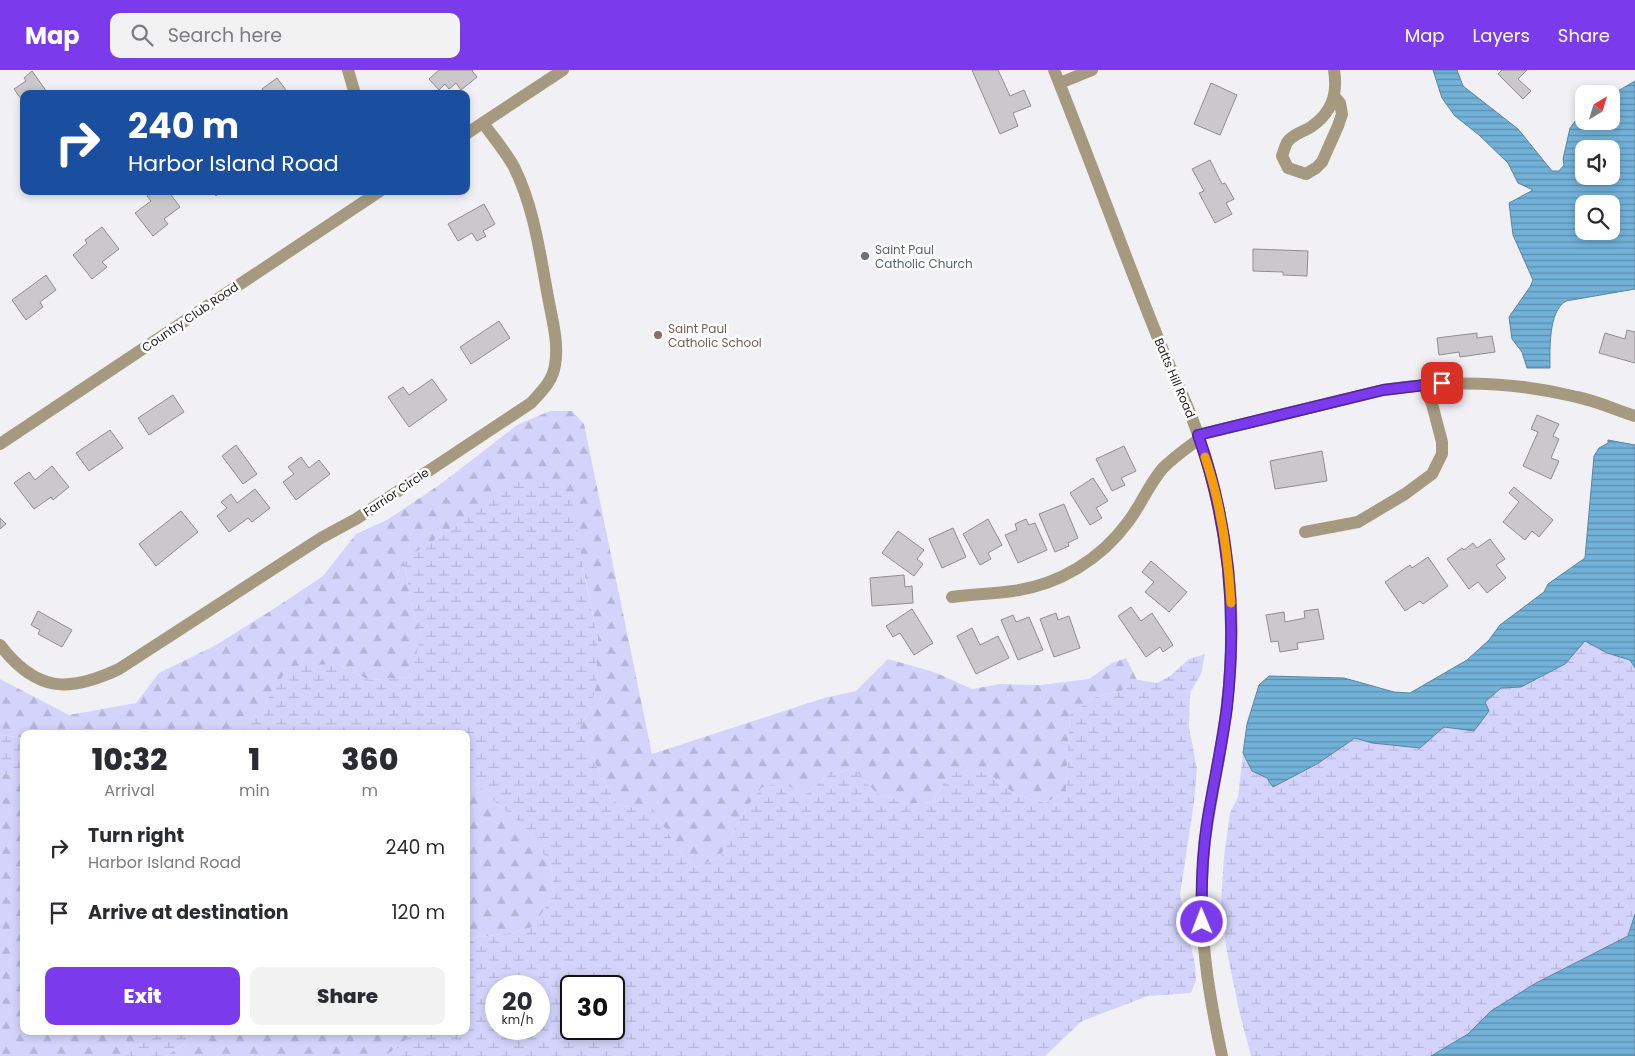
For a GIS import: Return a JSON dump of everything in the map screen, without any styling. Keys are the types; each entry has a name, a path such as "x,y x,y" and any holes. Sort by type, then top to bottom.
{"street":[{"path":"348,70 353,90"},
{"path":"470,131 563,70"},
{"name":"Batts Hill Road","path":"1054,70 1198,437 1218,503 1225,545 1232,629 1226,708 1206,825 1202,863 1202,902 1203,941 1208,980 1222,1056"},
{"path":"1060,83 1092,70"},
{"path":"1334,70 1335,97 1330,110 1309,128 1296,133 1287,143 1282,156 1288,168 1306,174 1322,162 1342,114 1340,103 1335,97"},
{"name":"Farrior Circle","path":"0,646 18,667 36,678 49,683 63,685 97,680 119,669 321,538 356,518 531,403 544,389 555,367 557,348 539,246 527,200 514,166 483,123"},
{"name":"Country Club Road","path":"0,444 374,195"},
{"path":"952,597 976,593 1013,591 1031,587 1067,574 1095,558 1120,534 1164,467 1198,437 1383,390 1424,384 1472,383 1540,390 1578,397 1635,416"},
{"path":"1305,532 1358,522 1405,494 1432,474 1442,454 1442,442 1432,404 1424,384"}],"green space":[{"path":"550,411 572,411 584,424 652,754 824,698 856,691 888,659 934,672 972,689 1001,684 1041,685 1089,679 1112,663 1126,658 1137,680 1121,691 1096,697 1070,714 1066,792 1045,803 1016,795 990,775 943,784 933,802 909,804 876,793 853,768 829,775 802,797 746,808 720,857 696,867 683,855 653,811 617,805 579,728 590,711 598,639 579,547 454,527 404,560 412,607 421,635 412,677 369,680 338,664 268,699 244,730 20,730 20,738 0,735 0,679 69,715 136,703 159,673 216,645 323,576 356,534 387,520 442,483 517,425"},
{"path":"518,479 557,483 573,505 585,578 598,639 596,686 590,711 579,728 617,805 653,811 683,855 696,867 720,857 746,808 762,787 785,784 802,797 829,775 853,768 876,793 909,804 933,802 943,784 962,767 990,775 1016,795 1045,803 1066,792 1070,714 1096,697 1121,691 1137,680 1157,683 1170,676 1189,659 1205,654 1201,674 1190,693 1189,727 1197,769 1180,895 1195,965 1196,980 1191,993 1148,996 1082,1021 1045,1056 385,1056 411,1035 470,1035 470,939 511,933 533,927 554,894 551,865 528,831 470,780 470,730 243,730 268,699 289,666 338,664 369,680 411,677 421,635 412,607 404,560 454,527"},
{"path":"1585,641 1607,653 1630,660 1635,668 1635,914 1628,936 1536,983 1491,1011 1468,1034 1431,1056 1251,1056 1227,952 1221,905 1224,856 1230,813 1238,797 1243,753 1252,771 1267,778 1317,764 1355,738 1372,743 1420,748 1444,727 1474,731 1485,702 1501,688 1521,687 1565,664"},
{"path":"0,735 20,738 20,776 0,773"},
{"path":"0,773 20,776 20,1035 159,1035 118,1056 0,1056"},
{"path":"470,780 528,831 551,865 554,894 533,927 511,933 471,938"},
{"path":"159,1035 201,1035 166,1056 118,1056"},
{"path":"201,1035 411,1035 385,1056 166,1056"}],"shaded area":[{"path":"1433,70 1457,70 1463,86 1518,129 1552,171 1559,171 1564,165 1563,159 1570,128 1575,121 1575,130 1620,130 1620,90 1635,81 1635,289 1566,301 1560,306 1551,332 1550,368 1527,368 1522,352 1512,339 1509,317 1533,280 1513,235 1509,203 1533,190 1518,183 1508,163 1479,135 1455,116 1442,98"},
{"path":"1608,440 1635,445 1635,668 1630,660 1607,653 1585,641 1565,664 1521,687 1501,688 1485,702 1489,711 1474,731 1444,727 1420,748 1372,743 1355,738 1317,764 1273,787 1267,778 1252,771 1243,753 1247,724 1259,685 1269,676 1344,678 1394,692 1410,693 1467,660 1489,640 1500,625 1544,592 1548,584 1585,558 1594,456 1599,448 1608,443"},
{"path":"1635,914 1635,1056 1431,1056 1468,1034 1491,1011 1536,983 1628,936"}],"building":[{"path":"439,70 473,70 477,77 461,90 456,83 449,89 445,84 439,90 429,79"},
{"path":"972,70 998,70 1010,96 1024,90 1031,106 1013,113 1018,126 1000,134"},
{"path":"1502,70 1527,70 1518,79 1531,91 1523,99 1498,74"},
{"path":"32,71 46,90 20,90 20,97 14,89 26,81 24,78"},
{"path":"277,78 286,90 263,90"},
{"path":"1211,83 1237,95 1220,135 1194,124"},
{"path":"1210,160 1222,184 1225,183 1234,199 1226,203 1232,214 1215,223 1199,193 1204,191 1192,169"},
{"path":"171,195 180,207 164,219 168,224 153,236 135,213 151,201 147,196"},
{"path":"484,204 495,224 483,231 486,236 477,241 472,233 458,241 448,224"},
{"path":"102,227 119,249 102,262 107,267 92,279 73,255 87,243 85,240"},
{"path":"1253,249 1308,251 1307,276 1283,275 1283,272 1253,271"},
{"path":"46,275 56,290 40,302 43,307 26,320 12,300"},
{"path":"499,321 510,338 471,364 460,347"},
{"path":"1627,330 1635,332 1635,363 1599,353 1605,333 1625,339"},
{"path":"1477,333 1477,338 1492,336 1495,352 1460,357 1459,352 1439,355 1437,338"},
{"path":"432,379 447,400 409,427 388,397 403,387 409,395"},
{"path":"173,395 184,412 149,435 138,418"},
{"path":"1537,415 1559,424 1553,436 1559,439 1551,458 1559,461 1551,479 1523,466 1538,432 1531,429"},
{"path":"110,430 123,448 89,471 76,453"},
{"path":"236,445 257,474 243,484 222,456"},
{"path":"1124,446 1136,471 1121,478 1125,485 1112,491 1096,459"},
{"path":"1322,451 1327,481 1275,489 1270,461"},
{"path":"301,457 309,468 319,460 330,474 296,500 283,482 294,474 288,467"},
{"path":"52,466 69,487 53,500 51,497 34,509 14,483 29,472 35,480"},
{"path":"1093,478 1108,501 1096,508 1102,518 1090,525 1070,493"},
{"path":"1514,487 1553,520 1539,537 1532,531 1525,540 1503,522 1519,502 1509,493"},
{"path":"255,489 270,508 252,522 248,518 229,532 217,516 227,508 221,502 231,494 237,503"},
{"path":"1064,504 1078,538 1068,543 1069,546 1055,552 1039,514"},
{"path":"181,511 198,532 156,566 139,544"},
{"path":"0,518 6,524 0,529"},
{"path":"988,519 1002,545 988,553 991,559 980,565 963,534"},
{"path":"1026,519 1029,525 1035,523 1047,550 1018,563 1005,535 1017,530 1015,524"},
{"path":"953,528 966,557 942,568 929,539"},
{"path":"898,531 924,550 917,559 923,564 914,576 882,553"},
{"path":"1490,539 1505,559 1496,565 1506,578 1487,593 1478,582 1469,589 1447,559 1462,548 1464,550 1473,543 1477,548"},
{"path":"1428,557 1448,586 1423,604 1420,601 1405,611 1385,582 1410,565 1412,568"},
{"path":"1151,561 1187,592 1169,612 1145,592 1154,582 1142,572"},
{"path":"904,575 905,587 912,586 913,603 872,606 870,578"},
{"path":"1131,607 1141,621 1152,613 1173,645 1163,652 1160,647 1146,657 1118,616"},
{"path":"912,609 933,643 914,655 900,633 893,637 886,626"},
{"path":"1318,609 1324,639 1297,643 1298,649 1280,652 1278,641 1271,642 1266,615 1284,612 1285,622 1305,618 1304,611"},
{"path":"38,611 72,630 62,647 38,634 40,630 31,625"},
{"path":"1056,613 1058,620 1069,616 1080,648 1054,657 1040,619"},
{"path":"1013,615 1016,622 1029,617 1043,650 1018,660 1001,620"},
{"path":"972,628 980,645 998,636 1009,658 976,674 957,636"}],"slow traffic":[{"path":"1205,457 1218,503 1225,545 1231,603"}],"place":[{"name":"Saint Paul Catholic Church","path":"865,256"},
{"name":"Saint Paul Catholic School","path":"658,335"}],"route":[{"path":"1202,922 1202,863 1206,825 1221,747 1230,669 1232,629 1230,587 1218,503 1198,435 1383,390 1442,383"}]}
